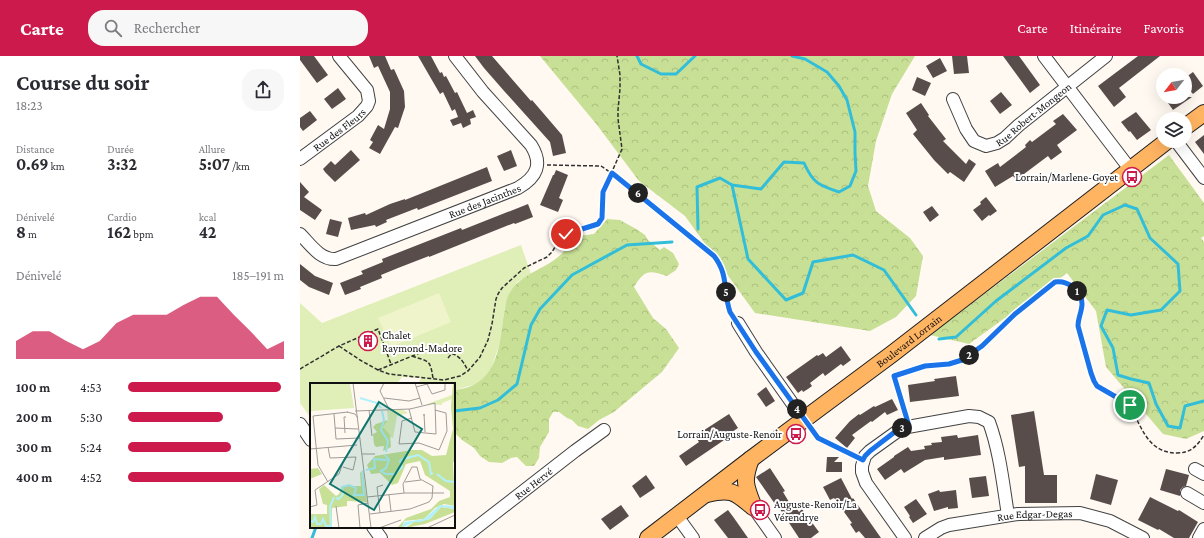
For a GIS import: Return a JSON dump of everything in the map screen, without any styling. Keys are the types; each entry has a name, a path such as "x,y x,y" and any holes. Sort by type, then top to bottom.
{"main road":[{"path":"1192,122 1204,113"},
{"name":"Boulevard Lorrain","path":"648,538 892,354 1158,148"},
{"path":"751,459 745,478 748,492 754,507"},
{"path":"706,494 721,491 733,492 754,507"}],"street":[{"name":"Rue des Fleurs","path":"300,159 358,116 367,106 369,101 367,90 340,56"},
{"path":"454,56 482,92 531,145 536,153 537,165"},
{"path":"1044,56 1130,170"},
{"name":"Rue Robert-Mongeon","path":"953,99 966,129 974,141 986,146 997,143 1106,56"},
{"path":"1181,148 1204,178"},
{"name":"Rue des Jacinthes","path":"300,234 324,257 330,260 341,258 518,188 534,176 537,165"},
{"path":"738,323 756,352 804,420"},
{"path":"905,538 866,483 862,472 863,460 870,451 891,435 902,428 909,426 969,416 979,417 989,422 995,437 1008,515"},
{"path":"300,425 310,439"},
{"name":"Rue Hervé","path":"463,538 604,430"},
{"path":"1187,493 1204,503"},
{"path":"754,507 775,538"},
{"name":"Rue Edgar-Degas","path":"925,538 949,525 1008,515 1052,513 1080,513 1110,521 1143,538"},
{"path":"677,516 693,538"},
{"path":"374,528 381,538"},
{"path":"1199,538 1204,529"}],"path":[{"path":"339,346 378,370 399,376 444,380 454,378 468,371 480,357 488,340 498,294 508,282 524,268 550,254 562,236 592,226 600,222 602,218 603,192 622,149 618,110 620,75 617,56"},
{"path":"537,165 597,165 612,173 714,256 724,272 728,306 730,312 738,323"},
{"path":"909,426 894,376 925,366 949,364 962,360 982,346 1015,314 1052,283 1061,282 1072,286 1077,291 1082,301 1078,326 1091,373 1097,386 1130,405 1145,434 1151,442 1162,451 1176,453 1188,452 1196,446 1204,435"},
{"path":"300,369 339,346 378,329 391,364"},
{"path":"378,370 427,350 447,352 457,355 465,364 468,371"},
{"path":"448,358 452,353"},
{"path":"412,356 429,362 434,378"},
{"path":"804,420 818,438 863,460"}],"green space":[{"path":"540,56 915,56 892,94 876,141 868,186 876,211 910,238 923,256 916,296 896,317 870,331 755,313 685,216 639,181 597,125"},
{"path":"1169,155 1204,203 1204,236 1201,238 1204,242 1204,431 1186,439 1163,434 1106,367 1096,311 1067,273 969,344 930,335"},
{"path":"607,219 620,220 645,235 648,240 660,250 664,247 673,253 679,264 676,270 667,276 651,272 644,274 634,287 653,318 666,329 679,348 662,372 614,412 599,420 588,429 578,426 572,420 559,412 553,412 549,419 549,432 540,447 539,458 534,466 526,466 517,457 511,458 502,463 489,462 480,456 474,448 455,433 455,390 467,387 478,382 486,375 492,366 499,344 506,301 515,285 526,276 559,256 573,238 594,234"},
{"path":"521,245 531,274 517,282 505,306 500,342 491,369 477,384 455,390 455,383 420,383 421,378 402,377 396,383 310,383 310,417 300,403 300,303 322,323"},
{"path":"439,293 451,322 391,347 378,318"}],"building":[{"path":"300,56 314,56 328,75 317,83 300,60"},
{"path":"369,56 385,56 391,70 394,69 404,91 405,107 398,128 395,127 380,154 369,148 373,142 370,140 378,125 384,129 390,109 390,92 378,66 374,68"},
{"path":"418,56 431,56 440,73 442,72 444,77 446,76 455,93 457,92 467,113 473,110 476,117 470,119 471,124 463,128 461,123 453,126 450,120 458,117 455,109 452,111 443,92 440,94"},
{"path":"475,56 492,56 562,135 566,153 553,156 550,142"},
{"path":"952,56 967,56 969,73 954,74"},
{"path":"1003,56 1019,56 1040,85 1030,93"},
{"path":"1138,56 1160,56 1119,88 1126,97 1114,107 1098,86"},
{"path":"940,58 947,71 933,78 926,66"},
{"path":"1193,72 1203,86 1193,94 1192,93"},
{"path":"917,77 931,83 925,96 912,90"},
{"path":"338,88 346,99 332,109 324,99"},
{"path":"1001,92 1012,105 1000,114 990,101"},
{"path":"921,103 929,115 928,116 946,139 943,141 966,164 969,159 976,164 964,182 950,172 948,174 934,160 913,134 917,130 906,113"},
{"path":"1169,104 1182,104 1173,110"},
{"path":"310,111 317,120 303,131 300,127 300,118"},
{"path":"1136,112 1151,130 1137,140 1121,122"},
{"path":"1063,114 1077,130 1057,145 1062,152 1051,160 1048,156 1016,180 1013,176 995,187 985,171 998,163 1000,167 1026,147 1025,145 1030,140 1032,142 1056,124 1053,121"},
{"path":"1204,135 1204,154 1195,142"},
{"path":"351,150 360,160 335,182 323,169 331,161 335,165"},
{"path":"511,150 517,166 504,171 497,156"},
{"path":"487,167 492,181 418,210 417,208 386,220 387,222 376,227 375,225 351,230 348,218 365,213 366,215 390,204 405,200"},
{"path":"556,170 568,175 559,198 563,200 558,212 540,205"},
{"path":"300,182 309,192 304,197 322,210 315,220 300,210"},
{"path":"986,197 997,211 982,221 973,210 981,204 980,202"},
{"path":"528,204 533,217 381,275 382,278 360,287 361,289 345,295 340,283 363,274 361,271 383,262 382,259"},
{"path":"932,206 939,215 930,222 923,212"},
{"path":"330,219 342,222 338,237 326,234"},
{"path":"300,264 315,276 333,283 329,295 309,287 300,280"},
{"path":"841,346 851,360 843,366 841,364 825,376 823,373 810,383 812,386 803,392 802,390 798,393 786,377 817,355 818,356 823,353 826,357"},
{"path":"956,376 959,396 910,402 908,385"},
{"path":"766,387 775,401 766,407 757,394"},
{"path":"892,399 898,410 887,415 885,412 852,435 855,438 847,448 835,438 850,421 859,414 860,415 874,406 875,407"},
{"path":"1034,411 1044,475 1057,475 1057,503 1025,503 1025,466 1019,467 1011,415"},
{"path":"729,414 738,428 732,432 733,434 686,466 679,456 699,442 695,436"},
{"path":"957,435 958,438 978,435 981,455 944,460 944,457 925,460 904,473 901,469 885,480 877,469 908,447 911,451 925,449 924,446 932,445 931,443 942,442 941,437"},
{"path":"827,457 839,457 834,462 842,462 842,472 826,472"},
{"path":"770,468 785,491 783,492 792,507 794,505 799,512 802,509 819,532 811,538 799,538 776,503 775,504 756,477"},
{"path":"1166,469 1189,475 1186,486 1180,490 1180,496 1160,490"},
{"path":"1096,474 1118,480 1111,505 1090,499"},
{"path":"646,475 655,488 640,498 632,486"},
{"path":"986,476 989,496 972,498 969,478"},
{"path":"841,478 852,499 853,498 881,538 865,538 859,531 856,533 850,524 852,523 834,498 830,500 823,487"},
{"path":"939,490 940,492 956,490 958,508 948,509 948,507 934,511 928,494"},
{"path":"1150,497 1178,511 1179,510 1198,522 1189,538 1174,538 1159,529 1158,530 1138,520"},
{"path":"916,499 927,514 913,523 904,507"},
{"path":"621,505 629,516 610,530 601,519"},
{"path":"728,510 748,538 728,538 714,520"}],"waterway":[{"path":"637,56 641,64 661,74 676,74 695,56"},
{"path":"698,229 697,187 720,178 732,185 761,189 784,162 804,163 813,179 821,185 839,192 850,186 856,171 855,132 847,100 839,86 827,72 805,59 792,56"},
{"path":"732,185 748,259 786,300 803,293 813,262 853,255 884,270 916,315"},
{"path":"939,339 956,337 996,301 1066,248 1088,236 1103,215 1125,205 1137,209 1150,238 1178,264 1180,291 1161,310 1131,315 1107,310 1101,326 1113,348 1118,375 1149,383 1156,404 1168,426 1180,428 1185,406 1204,401"},
{"path":"455,411 480,408 498,400 517,384 531,325 540,309 572,275 627,245 672,242"},
{"path":"312,538 316,528"}],"place":[{"name":"Lorrain/Marlene-Goyet","path":"1132,177"},
{"name":"Chalet Raymond-Madore","path":"368,341"},
{"name":"Lorrain/Auguste-Renoir","path":"796,434"},
{"name":"Auguste-Renoir/La Vérendrye","path":"760,510"}],"route":[{"path":"566,234 598,224 600,222 602,218 603,192 612,173 626,183 714,256 724,272 730,312 756,352 818,438 863,460 870,451 896,431 909,426 894,376 925,366 949,364 962,360 982,346 1015,314 1055,282 1066,283 1072,286 1077,291 1082,301 1078,326 1092,378 1095,383 1097,386 1130,405"}]}
